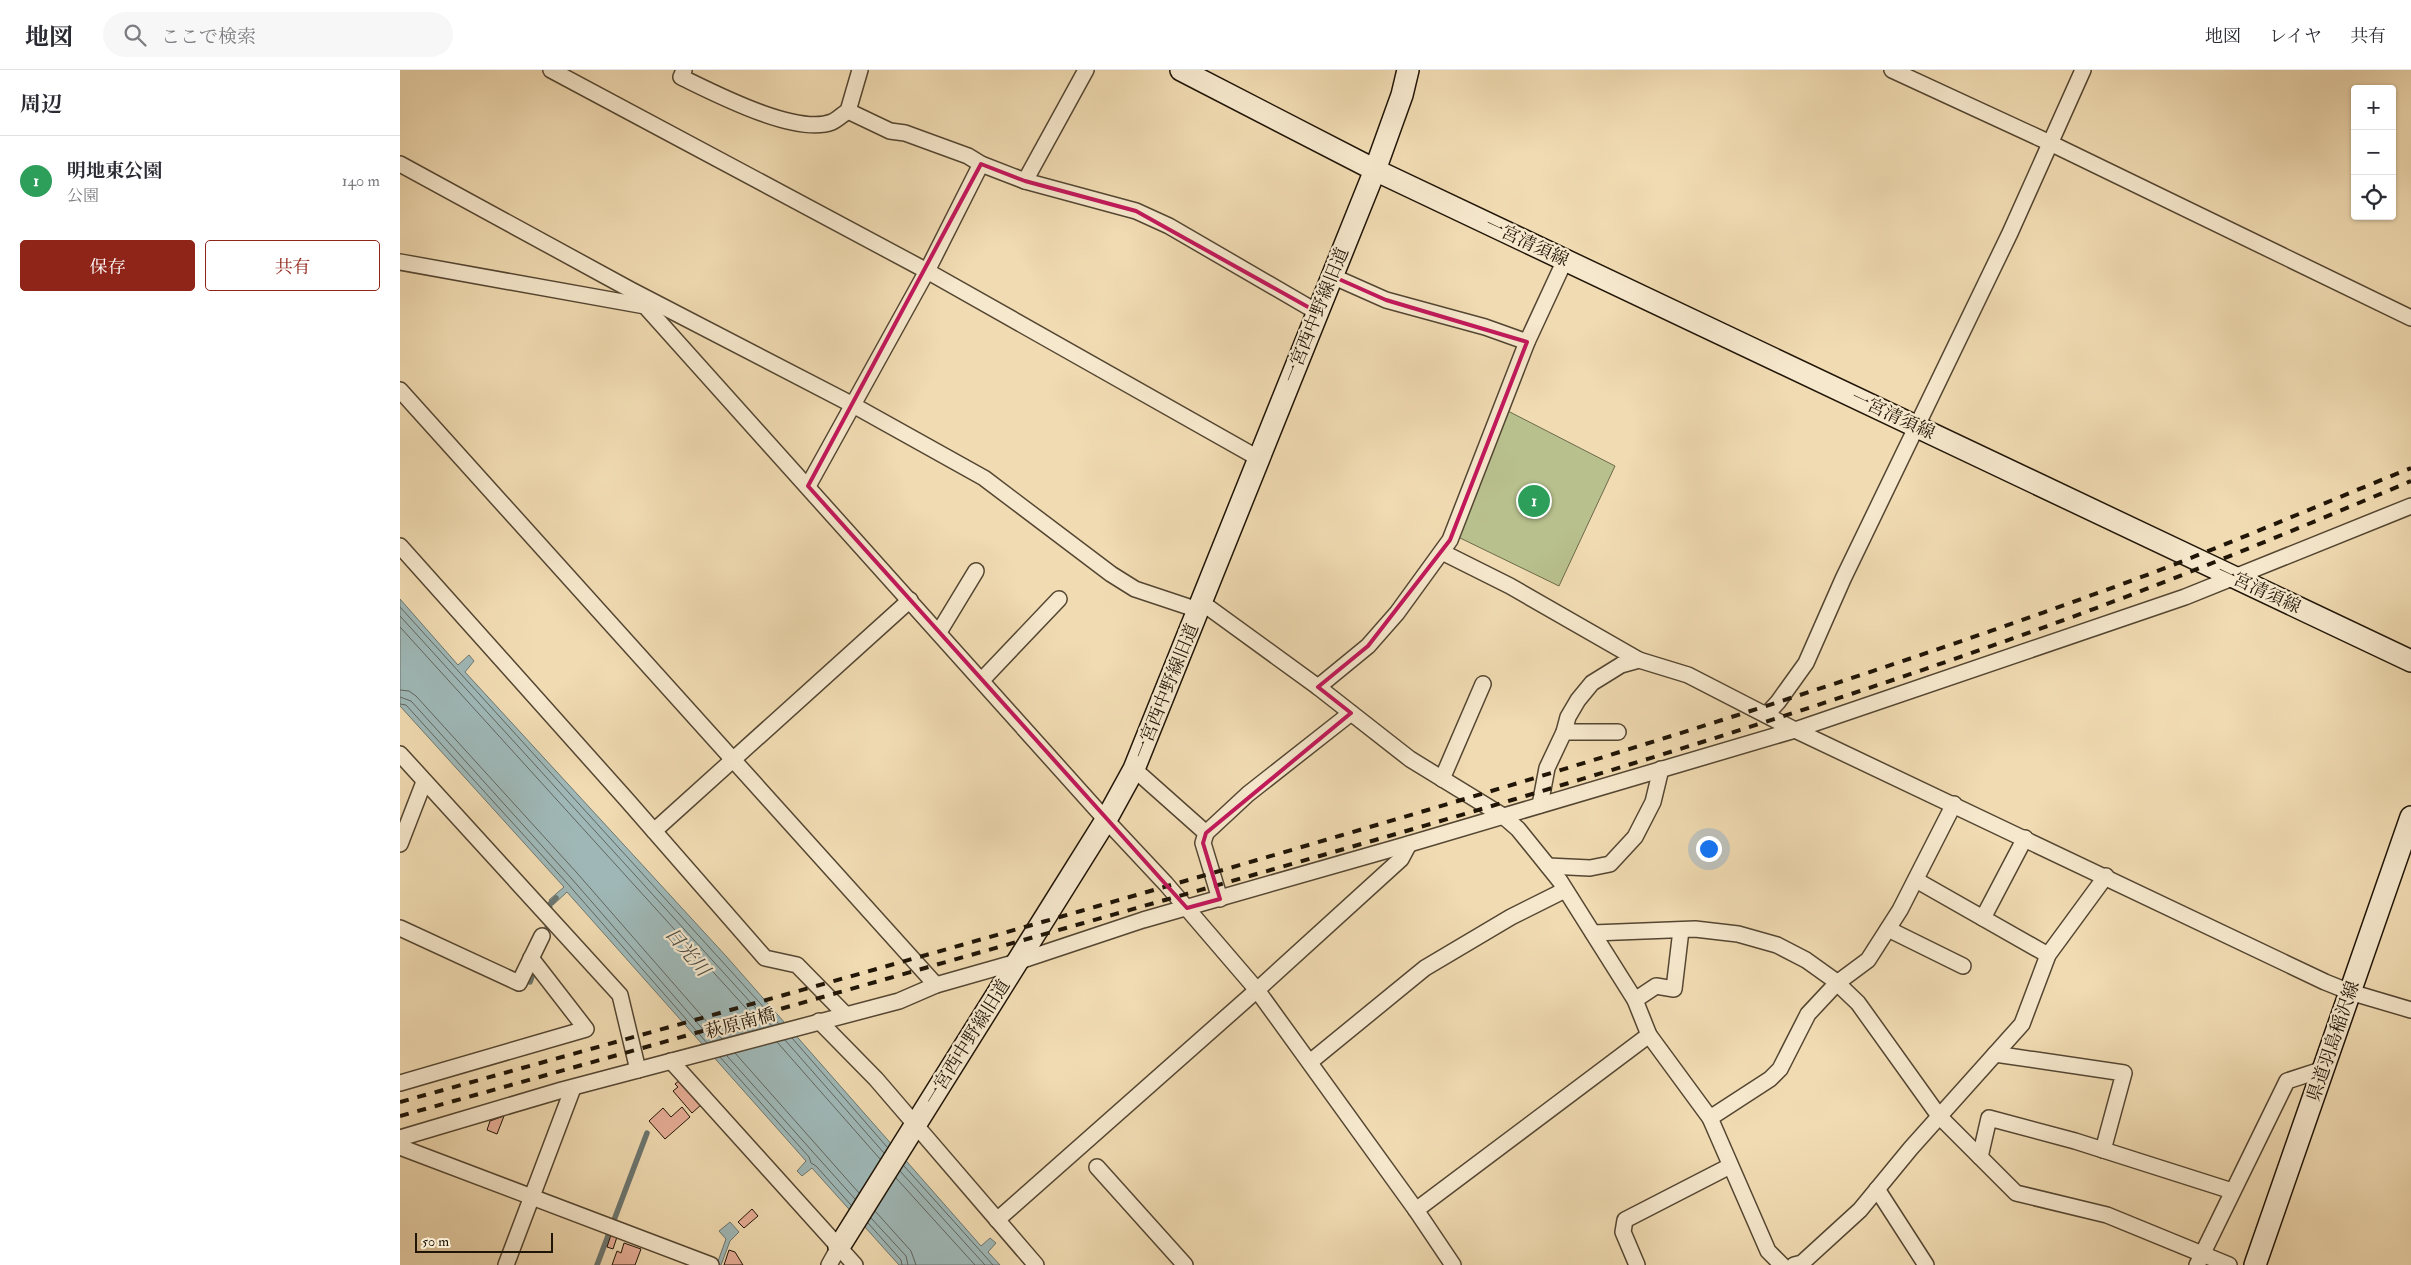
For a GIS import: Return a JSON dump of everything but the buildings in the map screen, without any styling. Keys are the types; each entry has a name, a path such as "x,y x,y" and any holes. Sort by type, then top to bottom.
{"main road":[{"name":"一宮清須線","path":"1181,70 1375,170 2411,661"},
{"name":"一宮西中野線旧道","path":"834,1256 1106,820 1134,769 1375,170 1402,95 1408,70"},
{"name":"県道羽島稲沢線","path":"2255,1265 2411,817"}],"street":[{"path":"551,70 927,271 1085,358 1258,458"},
{"path":"684,70 681,77 728,99 780,119 808,124 831,122 848,111 860,70"},
{"path":"1025,181 1086,70"},
{"path":"1892,70 2048,142 2411,318"},
{"path":"1767,714 1806,663 1842,579 2010,233 2048,142 2083,70"},
{"path":"848,111 890,131 905,133 968,156 981,164 1025,181 1136,211 1169,226 1290,294 1317,312"},
{"path":"400,164 647,303 853,405 984,478 1111,574 1135,589 1200,606 1318,687 1410,759 1503,816 1518,829 1565,890 1635,1000 1649,1035 1710,1118 1768,1252 1782,1265"},
{"path":"808,486 927,271 981,164"},
{"path":"1318,687 1368,646 1396,613 1450,540 1527,342 1565,260"},
{"path":"400,262 647,303 1106,820 1187,908 1257,990 1416,1210 1453,1265"},
{"path":"1332,276 1386,300 1485,327 1527,342"},
{"path":"400,390 936,985"},
{"name":"萩原南橋","path":"400,1138 638,1070 899,1000 936,985 1017,962 1143,920 1795,730 2166,603 2411,506"},
{"path":"400,546 765,958 797,966 845,1014"},
{"path":"1442,552 1510,586 1639,660 1688,675 1795,730 2350,992 2411,1010"},
{"path":"939,632 976,571"},
{"path":"982,680 1059,599"},
{"path":"654,831 910,600"},
{"path":"1540,805 1547,768 1564,732 1568,717 1592,683 1621,665 1639,660"},
{"path":"1442,779 1483,684"},
{"path":"1220,899 1203,843 1206,833 1248,794 1351,713"},
{"path":"1564,732 1618,732"},
{"path":"400,754 620,995 638,1070"},
{"path":"1134,769 1206,833"},
{"path":"1548,866 1590,868 1610,864 1635,837 1653,802 1660,769"},
{"path":"400,844 424,782"},
{"path":"1710,1118 1770,1079 1780,1069 1808,1014 1837,983 1868,960 1916,880 1954,804"},
{"path":"1983,918 2025,838"},
{"path":"997,1220 1257,990 1401,859 1409,844"},
{"path":"1794,1265 1802,1262 1819,1248 1860,1210 1939,1116 2022,1024 2048,955 2106,876"},
{"path":"1916,880 2048,955"},
{"path":"1310,1062 1425,968 1511,918 1565,890"},
{"path":"400,928 519,983 542,936"},
{"path":"1888,929 1963,966"},
{"path":"1593,933 1681,930 1738,934 1777,945 1806,960 1837,983 1858,1003 1939,1116 2016,1192 2107,1215 2200,1260 2229,1265"},
{"path":"1635,1000 1656,986 1674,989 1681,930"},
{"path":"400,1083 586,1029 531,958"},
{"path":"819,1021 876,1079 1036,1265"},
{"path":"1416,1210 1649,1035"},
{"path":"1995,1054 2124,1073 2103,1150"},
{"path":"672,1061 834,1256 855,1265"},
{"path":"2200,1260 2287,1081 2324,1069"},
{"path":"506,1265 573,1088"},
{"path":"1980,1157 1990,1118 2103,1150 2232,1191"},
{"path":"400,1147 711,1265"},
{"path":"1637,1265 1623,1232 1625,1220 1730,1166"},
{"path":"1097,1167 1185,1265"},
{"path":"1877,1189 1926,1265"}],"highlighted area":[{"path":"981,164 1025,181 1136,211 1317,312 1332,276 1386,300 1527,342 1450,540 1368,646 1318,687 1351,713 1206,833 1203,843 1220,899 1187,908 808,486"}],"green space":[{"path":"1506,410 1615,466 1559,586 1456,536"}],"water":[{"name":"日光川","path":"400,599 458,665 469,655 474,661 465,672 726,956 981,1246 990,1238 996,1243 988,1252 1000,1265 899,1265 812,1168 802,1176 797,1171 806,1161 567,892 553,905 549,900 564,887 400,706"},
{"path":"730,1222 739,1232 730,1241 721,1265 717,1264 726,1239 719,1231"}],"waterway":[{"path":"546,938 550,904 556,898"},
{"path":"522,978 530,982 535,968"},
{"path":"597,1265 647,1133"}],"railway":[{"path":"400,1102 870,971 1222,870 1532,779 1724,719 1916,657 2106,590 2221,546 2411,468"},
{"path":"400,1116 1374,840 1687,747 1894,680 2101,606 2205,566 2411,481"}],"place":[{"name":"明地東公園","path":"1534,501"}]}
